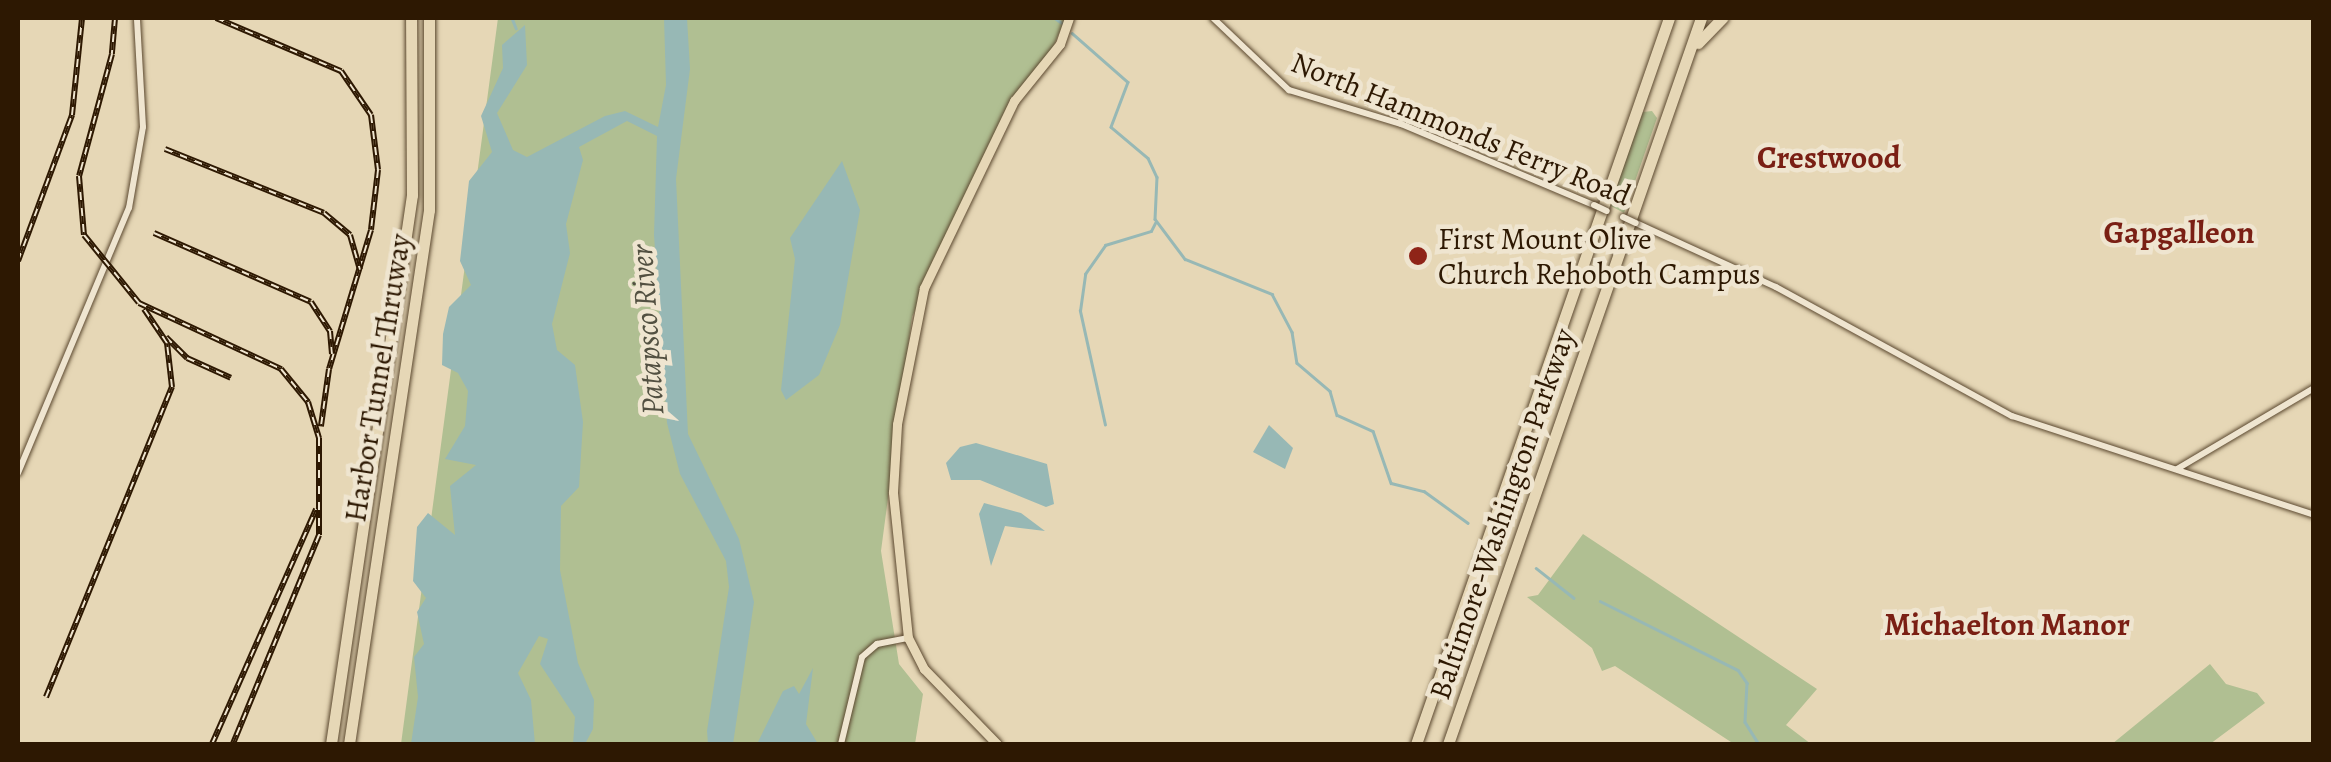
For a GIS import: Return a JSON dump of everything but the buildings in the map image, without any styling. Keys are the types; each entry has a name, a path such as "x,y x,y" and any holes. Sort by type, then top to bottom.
{"highway":[{"name":"Harbor Tunnel Thruway","path":"331,744 412,194 411,18"},
{"name":"Harbor Tunnel Thruway","path":"349,744 429,210 428,18"},
{"path":"1653,64 1660,18"},
{"name":"Baltimore-Washington Parkway","path":"1416,744 1668,18"},
{"name":"Baltimore-Washington Parkway","path":"1448,744 1702,18"},
{"path":"1680,84 1692,52 1722,18"}],"main road":[{"path":"997,744 924,669 908,638 893,468 915,318 1008,113 1060,44 1069,18"}],"street":[{"path":"18,473 132,196 143,127 138,18"},
{"name":"North Hammonds Ferry Road","path":"1213,18 1288,90 1401,124 1636,222 1776,287 1984,404 2314,515"},
{"path":"2176,469 2314,388"},
{"path":"841,744 862,657 877,644 908,638"}],"green space":[{"path":"498,18 1066,18 1052,49 1010,100 912,317 881,551 899,664 923,694 915,744 401,744"},
{"path":"1652,111 1657,118 1624,213 1609,205 1643,112"},
{"path":"1583,534 1817,689 1786,725 1811,744 1734,744 1615,666 1602,671 1592,648 1527,597 1538,595"},
{"path":"2210,664 2226,684 2257,693 2265,703 2210,744 2112,744"}],"water":[{"path":"664,18 687,18 690,69 676,179 688,434 739,539 754,602 733,744 708,744 707,731 729,587 726,561 680,474 667,423 654,235 657,136 627,121 579,147 583,160 566,224 570,253 552,324 557,350 575,365 583,422 579,487 561,506 560,570 578,663 594,700 593,729 585,744 573,744 575,717 540,664 548,639 539,636 518,673 531,700 535,744 411,744 418,697 414,657 424,644 417,612 426,598 413,581 417,527 428,513 455,535 450,486 476,465 445,459 465,426 468,391 458,373 442,365 443,334 449,307 471,285 460,261 469,181 492,152 481,116 503,68 502,45 525,25 527,65 497,113 513,150 527,157 605,116 625,111 658,127 666,85"},
{"path":"842,161 860,210 840,325 819,375 786,400 781,390 795,259 790,238"},
{"path":"1269,425 1293,448 1285,469 1253,452"},
{"path":"976,443 1047,464 1054,504 1046,507 980,480 951,480 946,463 960,447"},
{"path":"984,503 1021,513 1045,531 1005,526 991,566 979,514"},
{"path":"813,668 806,724 818,744 757,744 783,691 794,686 799,694"}],"waterway":[{"path":"512,18 516,28"},
{"path":"1055,18 1062,23"},
{"path":"1072,33 1128,82 1111,127 1148,158 1157,177 1155,219 1185,259 1272,294 1292,332 1297,363 1330,391 1337,415 1373,431 1391,483 1424,491 1468,523"},
{"path":"1105,425 1080,311 1085,274 1105,245 1151,231 1155,223"},
{"path":"1536,568 1574,598"},
{"path":"1600,601 1738,670 1747,683 1745,722 1759,744"}],"railway":[{"path":"18,261 72,115 82,18"},
{"path":"115,18 112,54 79,176 84,235 139,303 281,369 308,402 319,438 319,535 233,744"},
{"path":"216,18 341,71 371,115 378,170 371,230 329,369 321,426"},
{"path":"165,149 324,213 350,235 360,270"},
{"path":"154,233 311,302 330,331 332,354"},
{"path":"46,697 172,387 167,343 144,309"},
{"path":"166,337 187,358 231,378"},
{"path":"212,744 316,509"}],"place":[{"name":"First Mount Olive Church Rehoboth Campus","path":"1418,256"}],"district":[{"name":"Crestwood","path":"1829,157"},
{"name":"Gapgalleon","path":"2179,232"},
{"name":"Michaelton Manor","path":"2007,624"}],"water label":[{"name":"Patapsco River","path":"647,330"}]}
